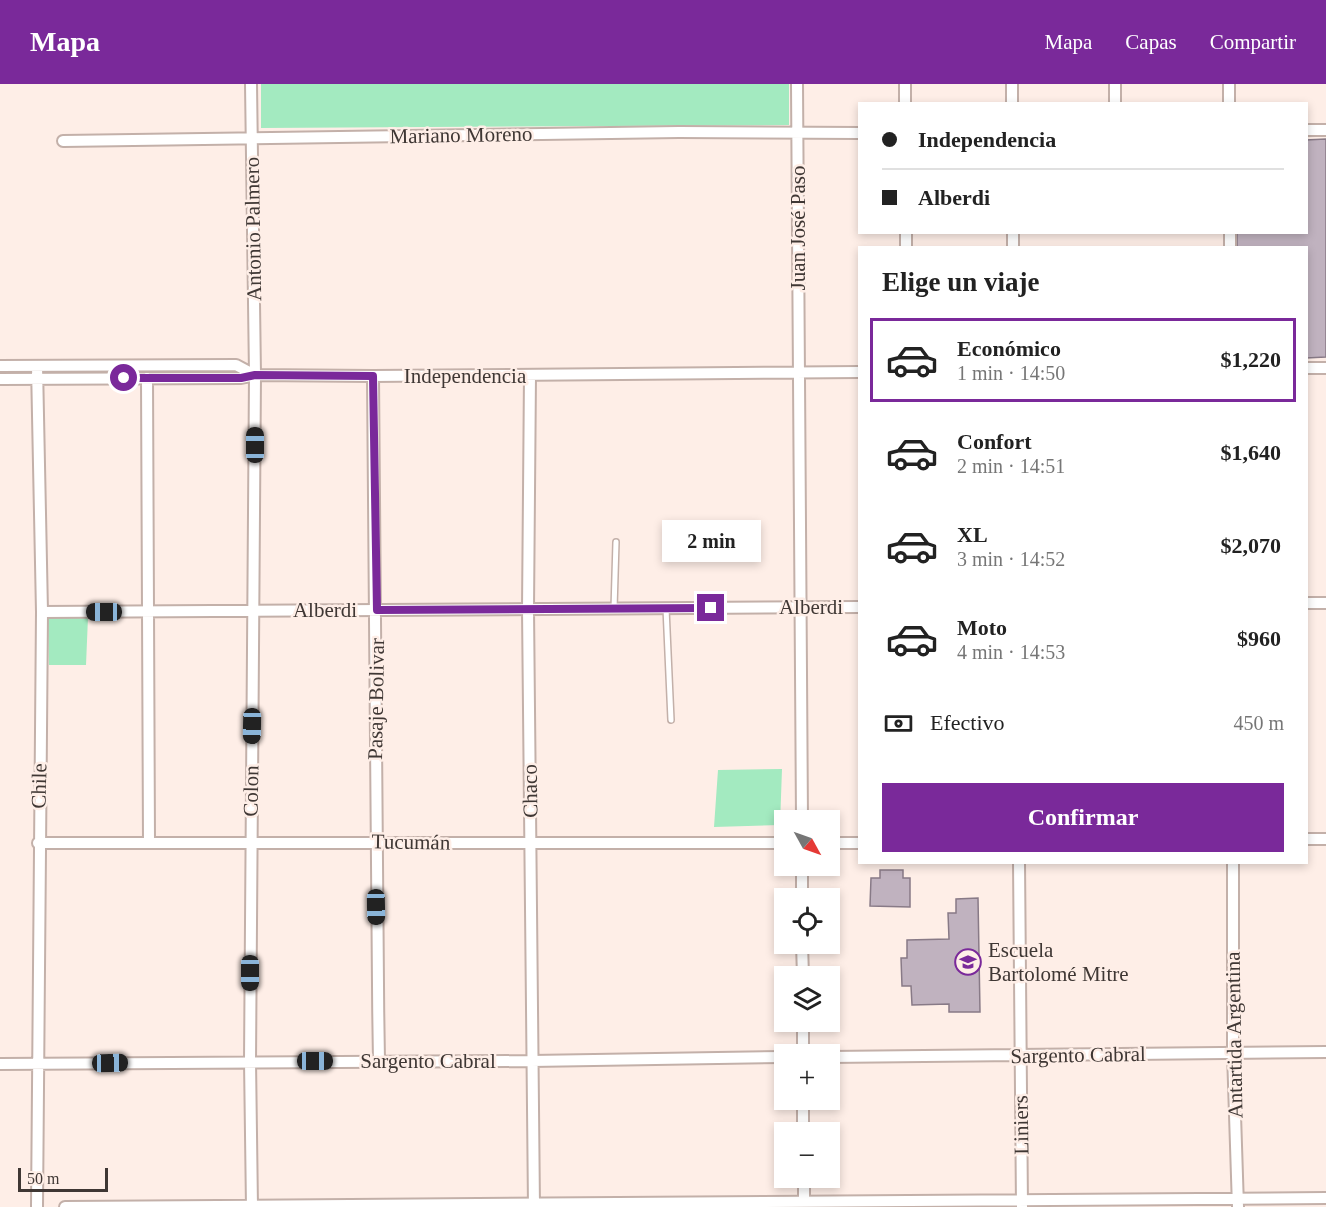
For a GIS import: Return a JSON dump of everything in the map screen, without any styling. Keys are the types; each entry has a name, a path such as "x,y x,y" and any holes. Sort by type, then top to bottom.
{"street":[{"name":"Antonio Palmero","path":"251,84 255,375"},
{"name":"Juan José Paso","path":"797,84 802,810"},
{"path":"905,84 905,102"},
{"path":"1012,84 1012,102"},
{"path":"1115,84 1115,102"},
{"path":"1229,84 1229,102"},
{"path":"1308,130 1326,130"},
{"name":"Mariano Moreno","path":"63,141 679,132 797,135 858,133"},
{"path":"0,366 236,365 255,375"},
{"name":"Chile","path":"37,366 42,612 38,843 37,1207"},
{"path":"1308,368 1326,368"},
{"name":"Independencia","path":"0,380 241,378 255,375 858,372"},
{"name":"Colon","path":"252,1206 250,1061 255,375"},
{"name":"Chaco","path":"530,375 528,609 534,1206"},
{"name":"Pasaje Bolivar","path":"373,376 377,610 375,841 379,1061"},
{"path":"147,378 148,842"},
{"path":"1308,603 1326,603"},
{"name":"Alberdi","path":"42,612 858,607"},
{"path":"1308,839 1326,839"},
{"name":"Tucumán","path":"38,843 375,841 530,845 774,843"},
{"path":"840,843 858,843"},
{"name":"Liniers","path":"1019,864 1022,1204"},
{"name":"Antartida Argentina","path":"1233,864 1233,1053 1238,1204"},
{"name":"Sargento Cabral","path":"840,1057 1326,1052"},
{"name":"Sargento Cabral","path":"0,1064 774,1057"},
{"path":"804,1188 804,1205"},
{"path":"65,1207 1238,1204 1326,1198"}],"lane":[{"path":"614,609 616,542"},
{"path":"666,608 671,720"}],"green space":[{"path":"261,84 789,84 789,125 261,128"},
{"path":"235,368 243,374 0,376 0,370"},
{"path":"88,617 86,665 49,665 48,618"},
{"path":"782,769 781,810 774,810 774,825 714,827 718,770"}],"building":[{"path":"1326,139 1326,357 1308,358 1308,246 1237,246 1237,234 1308,234 1308,140"},
{"path":"880,870 903,870 903,878 910,878 910,907 870,906 871,878 880,878"},
{"path":"978,898 980,1012 949,1012 949,1004 912,1005 911,986 902,986 901,958 907,958 907,940 949,939 948,913 956,913 956,899"}],"place":[{"name":"Escuela Bartolomé Mitre","path":"968,962"}],"route":[{"path":"124,378 241,378 255,375 373,376 377,610 711,608"}]}
